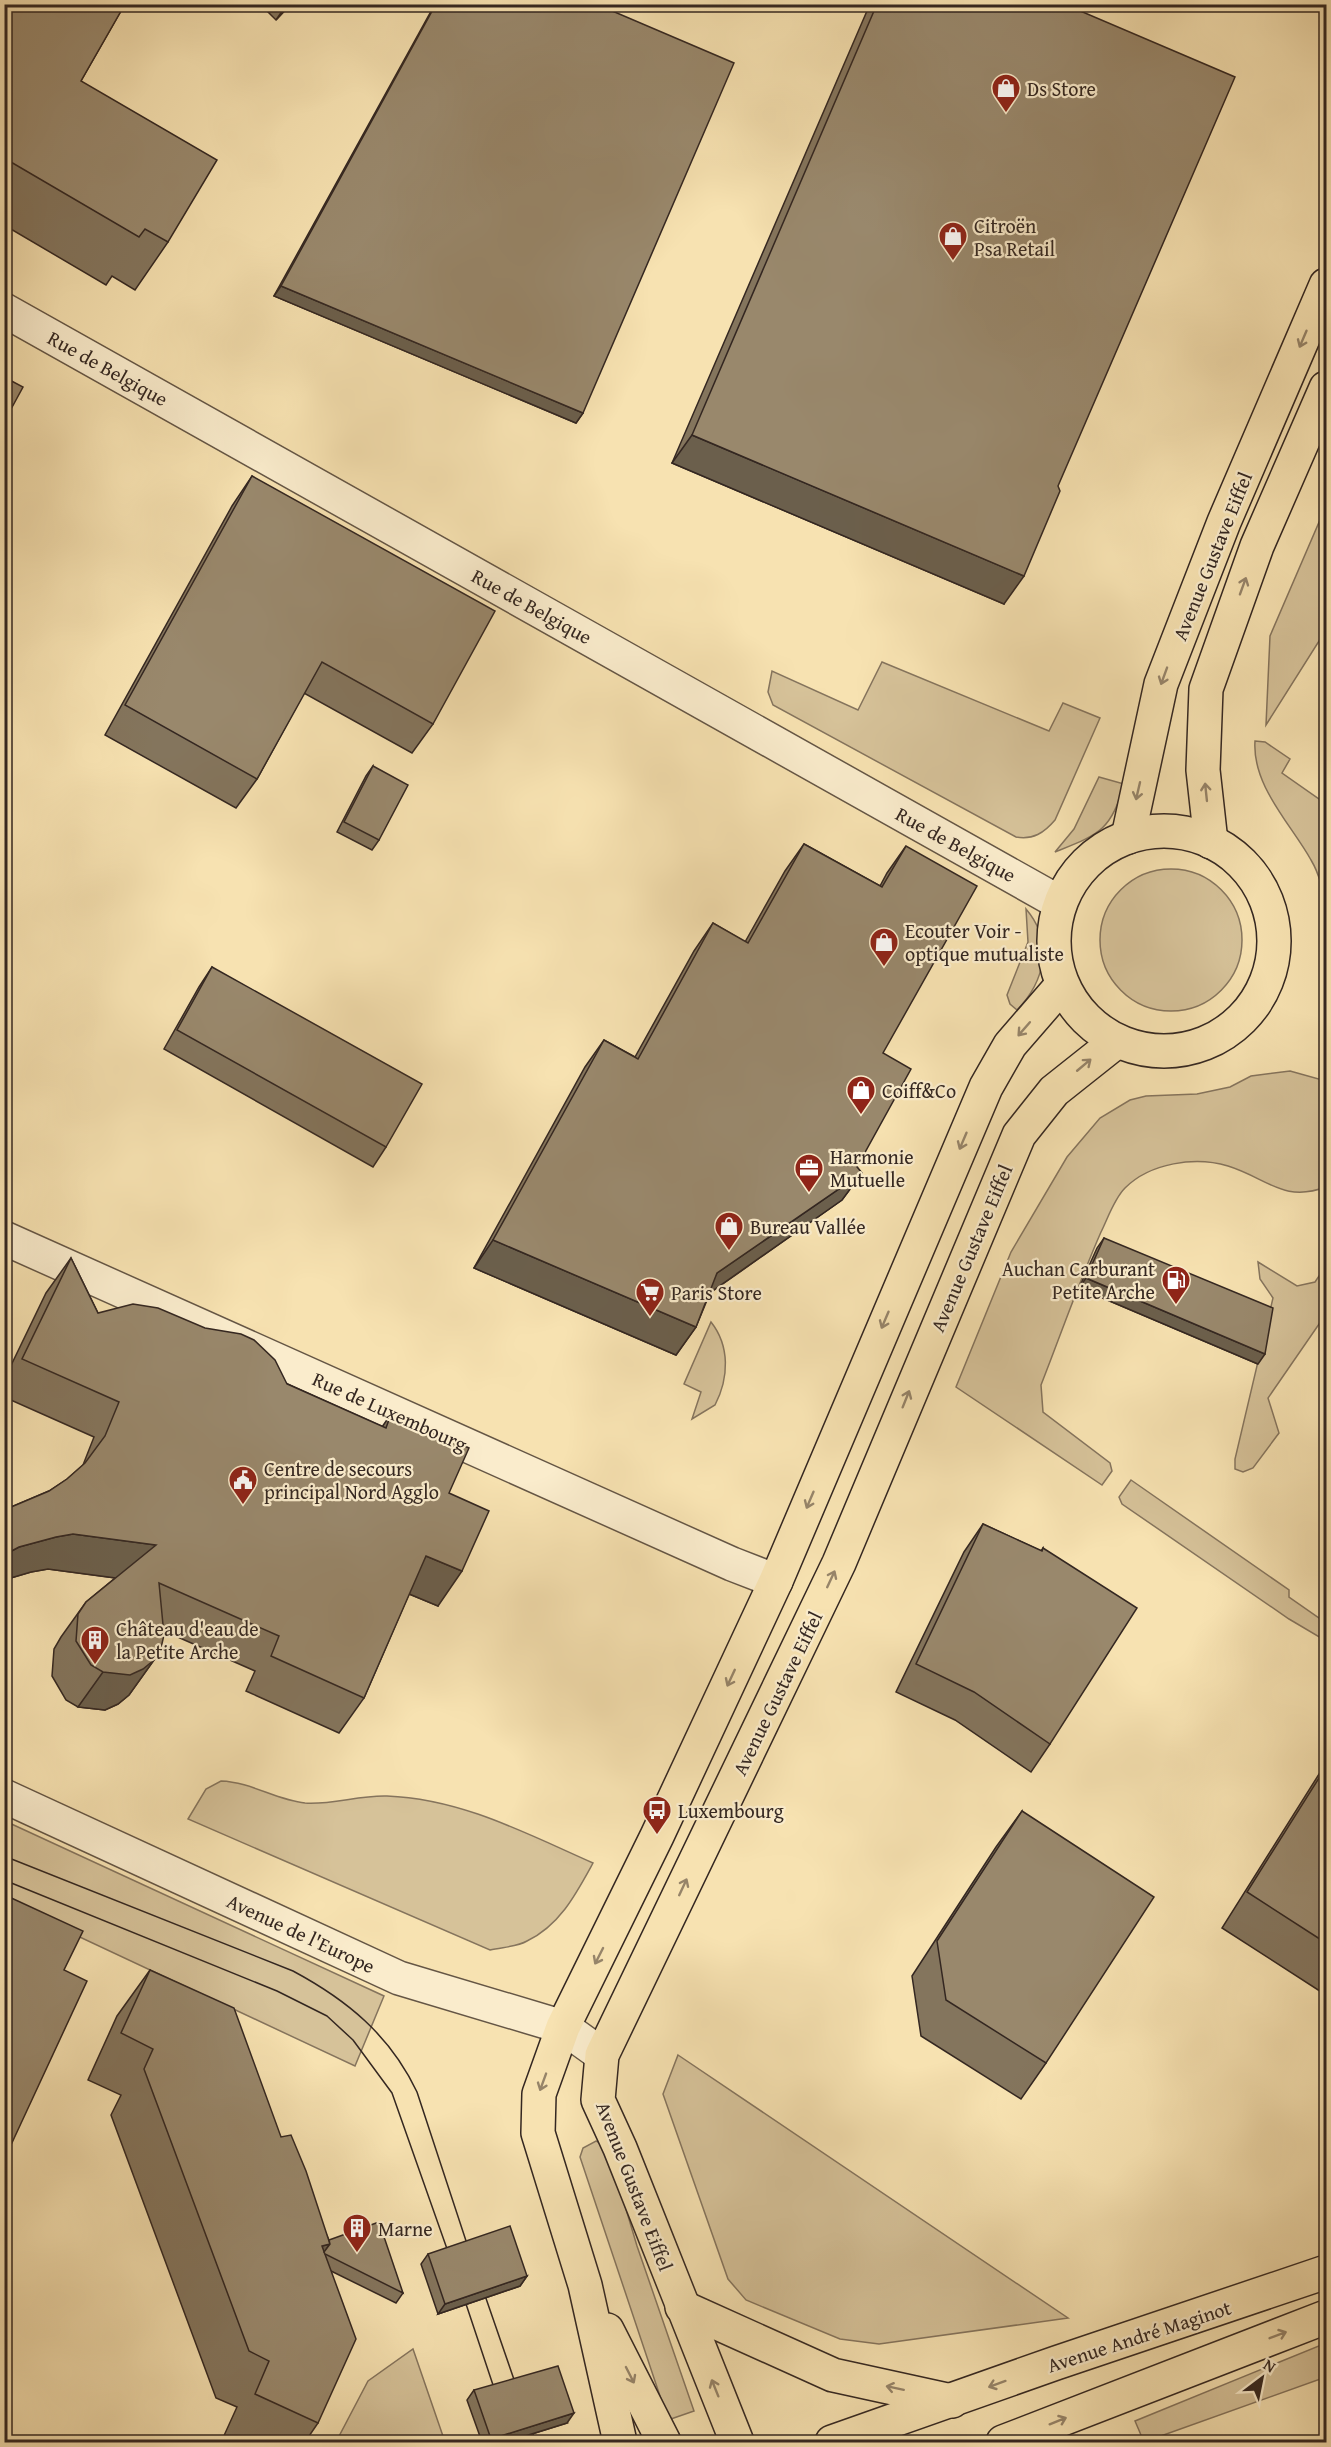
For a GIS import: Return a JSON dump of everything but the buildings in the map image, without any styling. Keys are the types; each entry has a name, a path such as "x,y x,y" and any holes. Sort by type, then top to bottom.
{"main road":[{"name":"Avenue Gustave Eiffel","path":"1128,837 1161,684 1224,522 1326,285"},
{"name":"Avenue Gustave Eiffel","path":"1211,842 1203,770 1206,689 1257,546 1326,388"},
{"path":"1156,831 1184,832 1211,842 1239,860 1259,886 1272,917 1274,950 1268,979 1254,1005 1234,1027 1208,1043 1179,1051 1149,1050 1117,1041 1096,1028 1076,1009 1062,985 1054,949 1054,930 1060,903 1075,874 1099,852 1128,837 1156,831"},
{"path":"620,2442 585,2285 538,2133 539,2094 563,2028 662,1825 776,1581 986,1087 1010,1045 1062,985"},
{"name":"Avenue Gustave Eiffel","path":"737,2442 620,2148 598,2100 602,2055 839,1563 1019,1135 1054,1091 1117,1041"},
{"name":"Avenue André Maginot","path":"832,2442 1056,2363 1326,2272"},
{"path":"585,2285 664,2442"},
{"path":"682,2307 832,2375 952,2401"},
{"path":"1003,2442 1326,2317"}],"street":[{"name":"Rue de Belgique","path":"4,310 1060,903"},
{"name":"Rue de Luxembourg","path":"4,1238 732,1564 776,1581"},
{"name":"Avenue de l'Europe","path":"4,1796 399,1978 563,2028 602,2055"}],"shaded area":[{"path":"1326,506 1326,630 1266,725 1270,636"},
{"path":"882,662 1049,731 1063,703 1100,718 1051,825 1033,836 1016,837 773,705 768,692 772,671 858,710"},
{"path":"1255,741 1265,742 1290,759 1282,773 1326,804 1326,908 1321,883 1314,866 1266,789 1256,758"},
{"path":"1099,777 1124,784 1114,812 1101,829 1082,841 1055,852 1074,829"},
{"path":"1171,869 1198,874 1221,890 1237,913 1242,940 1237,967 1221,990 1198,1006 1171,1011 1144,1006 1121,990 1105,967 1100,940 1105,913 1121,890 1144,874"},
{"path":"1026,909 1040,935 1043,948 1042,961 1040,974 1034,987 1017,1010 1010,1004 1007,995 1028,942"},
{"path":"1290,1071 1326,1081 1326,1187 1311,1191 1286,1191 1228,1166 1188,1162 1160,1167 1135,1179 1121,1192 1114,1203 1085,1270 1041,1385 1043,1412 1110,1463 1112,1471 1102,1485 956,1387 1011,1252 1067,1157 1100,1118 1130,1100 1146,1096 1197,1094 1230,1087 1251,1076"},
{"path":"1258,1262 1297,1286 1315,1282 1321,1273 1326,1277 1326,1314 1268,1398 1279,1433 1253,1468 1243,1472 1235,1469 1235,1459 1273,1298 1260,1279"},
{"path":"711,1322 722,1341 725,1362 723,1384 715,1405 692,1419 701,1392 684,1384"},
{"path":"1131,1480 1289,1590 1289,1597 1326,1623 1326,1641 1289,1619 1122,1504 1119,1497"},
{"path":"221,1781 243,1784 305,1803 387,1796 441,1804 493,1819 593,1863 566,1908 549,1926 523,1943 490,1950 188,1819 206,1789"},
{"path":"5,1821 384,1996 355,2066 5,1902"},
{"path":"678,2055 1068,2318 879,2344 840,2339 746,2300 728,2279 663,2094"},
{"path":"596,2141 605,2145 609,2152 637,2246 694,2411 668,2420 580,2157 583,2148"},
{"path":"1326,2343 1326,2377 1144,2442 1135,2421"},
{"path":"413,2349 445,2442 336,2442 368,2381"}],"tram line":[{"path":"4,1856 293,1971 349,2007 380,2036 394,2053 417,2092 471,2256"},
{"path":"4,1880 277,1991 327,2016 353,2040 392,2093 452,2263"},
{"path":"480,2281 519,2394"},
{"path":"461,2289 498,2400"},
{"path":"527,2417 536,2442"}],"place":[{"name":"Ds Store","path":"1006,114"},
{"name":"Citroën Psa Retail","path":"953,262"},
{"name":"Ecouter Voir - optique mutualiste","path":"884,968"},
{"name":"Coiff&Co","path":"861,1116"},
{"name":"Harmonie Mutuelle","path":"809,1194"},
{"name":"Bureau Vallée","path":"729,1252"},
{"name":"Auchan Carburant Petite Arche","path":"1176,1306"},
{"name":"Paris Store","path":"650,1318"},
{"name":"Centre de secours principal Nord Agglo","path":"243,1506"},
{"name":"Château d'eau de la Petite Arche","path":"95,1666"},
{"name":"Luxembourg","path":"657,1836"},
{"name":"Marne","path":"357,2254"}]}
